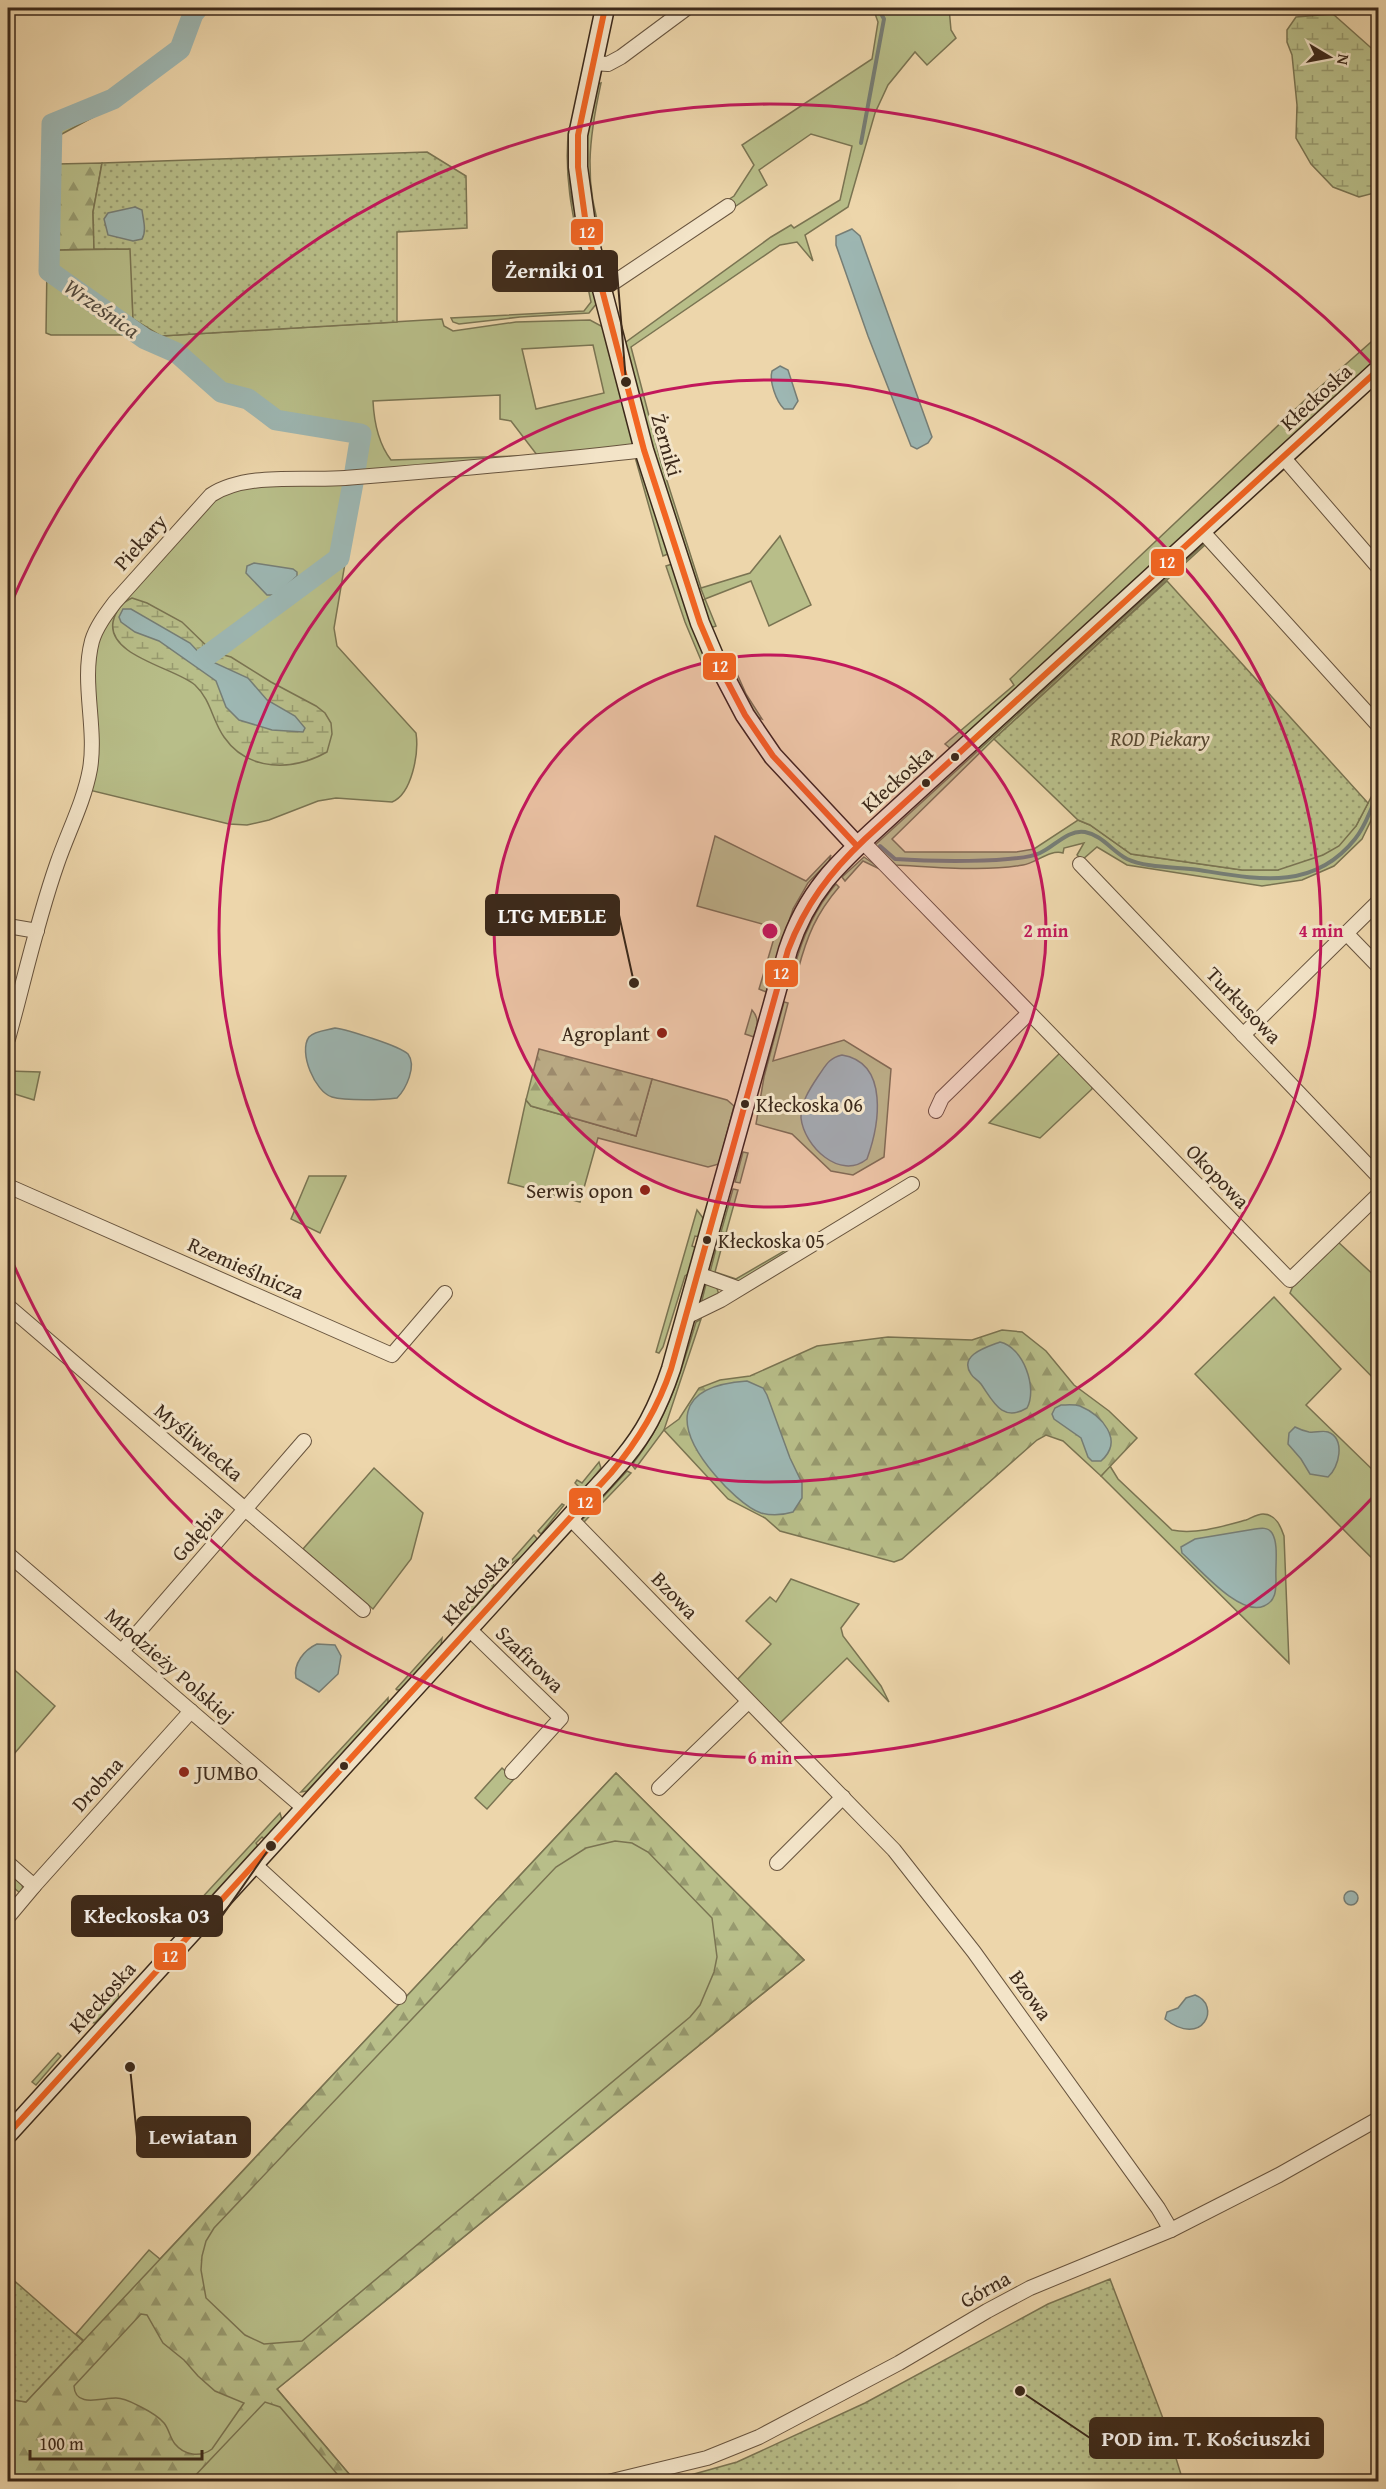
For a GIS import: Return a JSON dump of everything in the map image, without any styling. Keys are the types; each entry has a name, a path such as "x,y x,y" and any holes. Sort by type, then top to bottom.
{"main road":[{"name":"Żerniki","path":"605,8 578,135 578,167 581,200 601,286 644,450 700,623 744,715 772,756 859,843"},
{"name":"Kłeckoska","path":"8,2134 570,1518 624,1457 649,1421 671,1369 794,929 819,885 859,843 1378,370"}],"street":[{"path":"593,63 608,64 621,57 687,8"},
{"path":"601,286 616,282 728,206"},
{"name":"Piekary","path":"8,1040 37,931 90,769 93,740 88,677 92,640 101,621 115,602 211,495 220,489 235,485 277,479 318,480 506,465 644,450"},
{"name":"Kłeckoska","path":"1283,458 1378,567"},
{"path":"1202,531 1378,725"},
{"name":"Okopowa","path":"859,843 1290,1280 1378,1195"},
{"name":"Turkusowa","path":"1080,864 1378,1176"},
{"path":"1243,1035 1378,902"},
{"path":"8,926 37,931"},
{"path":"1347,933 1378,966"},
{"path":"936,1112 942,1098 1029,1013"},
{"path":"686,1317 721,1300 737,1288 912,1184"},
{"name":"Rzemieślnicza","path":"8,1186 392,1355 445,1293"},
{"path":"698,1274 737,1288"},
{"name":"Myśliwiecka","path":"8,1306 363,1610"},
{"name":"Gołębia","path":"122,1652 304,1441"},
{"name":"Bzowa","path":"570,1518 894,1850 974,1952 1158,2208 1171,2230"},
{"name":"Młodzieży Polskiej","path":"8,1554 305,1809"},
{"name":"Szafirowa","path":"469,1629 561,1718 512,1772"},
{"path":"659,1788 748,1702"},
{"name":"Drobna","path":"8,1917 191,1711"},
{"path":"777,1863 843,1797"},
{"path":"8,1863 34,1886"},
{"path":"254,1864 399,1997"},
{"name":"Górna","path":"608,2481 707,2458 759,2437 1030,2288 1171,2230 1279,2175 1378,2119"}],"green space":[{"path":"194,8 201,8 187,48 181,56 123,101 60,135 56,250 131,249 133,319 161,336 442,319 444,326 453,331 516,322 590,320 603,327 634,442 630,446 537,455 511,421 500,419 500,395 373,401 378,432 391,460 520,456 518,459 352,474 357,436 275,422 245,401 220,395 187,365 192,364 179,351 146,337 134,328 134,335 51,335 46,333 49,124 112,96 178,46","holes":["593,345 604,393 536,409 522,349"]},
{"path":"873,8 949,8 951,30 956,38 927,65 915,52 888,85 875,113 848,207 805,235 813,261 797,242 780,245 631,347 661,462 701,588 750,573 780,536 811,605 769,626 751,581 705,599 701,589 696,588 651,453 624,349 626,342 771,237 791,225 794,228 840,200 852,146 811,134 759,170 767,185 733,208 728,200 734,196 754,165 742,145 872,59 878,22"},
{"path":"1333,14 1378,54 1378,192 1359,197 1333,187 1311,164 1296,138 1297,105 1287,30 1296,17"},
{"path":"601,83 593,123 590,180 603,239 597,238 584,180 585,129 598,84"},
{"path":"569,127 570,191 586,260 583,264 573,213 568,179"},
{"path":"427,152 466,176 467,228 397,232 397,322 161,336 133,319 130,249 94,249 93,212 102,163"},
{"path":"102,163 93,212 94,249 56,250 57,164"},
{"path":"585,273 589,274 597,303 589,313 520,317 459,324 453,322 451,318 584,311 591,302"},
{"path":"1378,336 1378,358 951,749 945,744 1014,685 1010,679 1304,401"},
{"path":"635,457 638,457 668,554 663,556"},
{"path":"359,481 334,628 337,646 416,733 413,772 405,791 399,798 392,802 336,798 318,801 269,820 247,825 229,824 89,790 96,644 106,622 218,495 264,484"},
{"path":"1206,542 1265,609 1205,545 994,739 892,839 905,852 1016,852 1034,849 1078,820 1090,825 1131,854 1242,870 1278,870 1356,826 1378,784 1378,806 1362,839 1334,866 1302,880 1262,886 1127,865 1097,847 1082,860 1077,855 1084,843 1064,848 1063,853 1053,853 1028,864 977,869 896,865 875,845"},
{"path":"672,564 714,673 713,676 708,677 685,622 666,566"},
{"name":"ROD Piekary","path":"1167,581 1368,803 1356,826 1339,846 1323,855 1278,870 1242,870 1131,854 1090,825 1078,820 994,739"},
{"path":"132,598 147,603 182,622 213,652 231,657 325,713 331,723 332,734 327,752 300,763 286,765 272,765 245,757 224,737 205,697 195,685 144,660 120,644 114,634 113,622 119,608"},
{"path":"705,599 716,626 710,628 700,601"},
{"path":"730,658 746,694 762,719 754,716 725,661"},
{"path":"715,836 806,881 831,855 829,861 808,883 793,909 766,992 759,989 777,928 697,906"},
{"path":"864,857 884,871 863,861 845,881 842,877"},
{"path":"836,884 839,887 813,926 798,970 794,969 810,924"},
{"path":"784,1002 788,1003 773,1061 844,1040 891,1069 884,1157 853,1175 831,1171 792,1134 756,1124 764,1077"},
{"path":"752,1010 757,1020 754,1037 745,1034"},
{"path":"539,1049 652,1079 636,1136 531,1106 526,1100"},
{"path":"1062,1051 1092,1085 1092,1089 1040,1138 989,1123"},
{"path":"8,1071 40,1072 34,1100 8,1092"},
{"path":"652,1079 727,1100 734,1106 719,1164 708,1167 598,1138 580,1202 508,1183 526,1100 531,1106 636,1136"},
{"path":"743,1152 748,1153 740,1183 735,1182"},
{"path":"309,1176 346,1176 320,1233 291,1219"},
{"path":"733,1189 738,1190 726,1233 721,1232"},
{"path":"697,1210 703,1218 700,1237 695,1236 692,1246 697,1248 659,1353 656,1352"},
{"path":"808,1237 808,1240 739,1282 710,1272 718,1241 723,1242 715,1272 736,1279"},
{"path":"1337,1241 1378,1279 1378,1383 1290,1293 1295,1281"},
{"path":"706,1284 716,1285 719,1295 701,1304"},
{"path":"1274,1297 1341,1369 1306,1405 1378,1475 1378,1564 1308,1494 1195,1374"},
{"path":"701,1319 664,1430 635,1469 632,1465 655,1431 678,1379 696,1322"},
{"path":"1002,1330 1022,1332 1046,1351 1074,1385 1109,1411 1137,1438 1101,1476 1063,1441 1046,1435 1037,1440 902,1559 894,1562 780,1531 765,1518 728,1499 664,1430 679,1419 699,1388 720,1380 750,1376 817,1346 888,1337 972,1340"},
{"path":"599,1462 601,1468 586,1487 579,1487 575,1483 577,1480 582,1483"},
{"path":"1110,1466 1118,1479 1172,1530 1209,1529 1261,1514 1275,1519 1284,1536 1289,1663 1101,1476"},
{"path":"374,1468 423,1513 411,1559 373,1609 303,1549"},
{"path":"627,1471 631,1473 583,1523 582,1520"},
{"path":"562,1504 564,1505 541,1534 538,1531"},
{"path":"534,1535 538,1540 525,1554 504,1569"},
{"path":"791,1579 859,1604 841,1628 843,1636 881,1686 889,1702 847,1658 780,1723 736,1681 771,1644 746,1621 770,1597 776,1602"},
{"path":"494,1580 487,1598 470,1614 459,1622 457,1621"},
{"path":"442,1638 441,1645 402,1689 397,1690 396,1689"},
{"path":"8,1664 55,1706 8,1761"},
{"path":"388,1698 388,1705 307,1791 301,1792"},
{"path":"502,1768 514,1779 487,1809 475,1798"},
{"path":"616,1773 804,1960 277,2389 355,2481 8,2481 8,2399 83,2340 76,2334 149,2250 160,2259"},
{"path":"616,1773 804,1960 277,2389 355,2481 343,2481 280,2407 265,2402 190,2481 8,2481 8,2399 26,2402","holes":["615,1841 632,1843 648,1852 712,1918 717,1957 714,1972 700,2005 690,2017 302,2341 264,2344 245,2335 206,2298 201,2270 202,2256 206,2241 214,2228 556,1867 586,1848","141,2314 147,2315 163,2343 215,2391 244,2403 212,2449 207,2452 192,2454 183,2451 173,2442 162,2421 129,2401 116,2398 90,2400 79,2397 75,2393 74,2386"]},
{"path":"280,1813 282,1820 264,1839 262,1837 256,1843 258,1846 190,1919 185,1916"},
{"path":"8,1872 22,1885 23,1889 20,1893 8,1883"},
{"path":"117,1989 119,1998 95,2023 88,2022"},
{"path":"58,2053 61,2056 36,2085 32,2082"},
{"path":"10,2277 83,2341 26,2402 8,2399 8,2280"},
{"path":"1110,2279 1167,2429 1183,2481 679,2481 687,2476 737,2462 865,2403 1048,2304"}],"water":[{"path":"1378,86 1378,122 1372,104"},
{"path":"135,207 142,210 144,229 142,239 133,241 108,235 104,219 108,213"},
{"path":"852,229 860,236 932,437 928,443 917,449 911,446 868,336 836,245 836,236"},
{"path":"780,366 788,370 798,401 793,409 784,409 774,391 771,380 772,371"},
{"path":"254,563 293,569 297,572 297,576 276,595 267,595 246,573 247,566"},
{"path":"123,609 131,609 190,643 204,658 248,678 267,700 295,716 305,728 303,732 272,730 239,720 226,707 216,681 159,641 135,632 121,622 119,617"},
{"path":"335,1028 385,1043 408,1054 411,1071 404,1089 397,1098 364,1100 338,1098 326,1094 320,1088 310,1071 306,1044 314,1033"},
{"path":"842,1055 857,1060 868,1070 877,1098 875,1130 867,1159 857,1165 846,1166 835,1163 816,1149 804,1129 801,1118 804,1101 816,1080 828,1062"},
{"path":"1000,1342 1008,1345 1022,1360 1029,1380 1030,1400 1027,1408 1018,1412 1011,1413 999,1408 968,1367 968,1362 976,1353"},
{"path":"747,1381 763,1388 767,1395 790,1458 802,1483 802,1498 793,1512 769,1515 749,1507 715,1475 692,1441 688,1412 694,1400 705,1391"},
{"path":"1061,1405 1078,1405 1088,1410 1096,1415 1107,1429 1111,1445 1101,1461 1092,1461 1088,1457 1081,1438 1054,1419 1052,1414 1055,1408"},
{"path":"1295,1427 1309,1432 1328,1432 1334,1436 1339,1447 1338,1461 1328,1477 1310,1474 1288,1444 1289,1433"},
{"path":"1262,1528 1272,1533 1276,1555 1276,1587 1273,1598 1264,1606 1254,1607 1232,1598 1182,1553 1181,1547 1195,1539"},
{"path":"317,1644 335,1645 341,1656 338,1674 319,1692 296,1678 296,1668 300,1658"},
{"path":"1348,1891 1354,1891 1358,1898 1354,1905 1348,1905 1344,1901 1344,1895"},
{"path":"1195,1995 1203,2000 1207,2007 1204,2022 1198,2027 1190,2029 1178,2027 1165,2019 1167,2012 1178,2008 1186,1998"}],"waterway":[{"name":"Wrześnica","path":"198,8 193,14 180,49 113,99 52,124 49,271 145,339 177,353 221,392 248,399 276,420 361,434 355,471"},
{"path":"861,143 884,19 878,8"},
{"name":"Wrześnica","path":"204,658 339,558 353,483"},
{"path":"880,846 895,859 947,861 1011,859 1040,853 1073,833 1085,832 1097,836 1122,856 1134,862 1242,876 1283,878 1321,867 1339,856 1359,834 1378,795"}],"transit line":[{"name":"12","path":"605,8 578,135 578,167 587,232 644,450 700,623 714,656 745,715 773,756 857,846"},
{"name":"12","path":"8,2134 611,1473 630,1449 653,1411 671,1369 788,950 802,918 830,877 865,839 1378,370"}],"place":[{"name":"Żerniki 01","path":"626,382"},
{"name":"LTG MEBLE","path":"634,983"},
{"name":"Agroplant","path":"662,1033"},
{"name":"Kłeckoska 06","path":"745,1104"},
{"name":"Serwis opon","path":"645,1190"},
{"name":"Kłeckoska 05","path":"707,1240"},
{"name":"JUMBO","path":"184,1772"},
{"name":"Kłeckoska 03","path":"271,1846"},
{"name":"Lewiatan","path":"130,2067"},
{"name":"POD im. T. Kościuszki","path":"1020,2391"}]}
